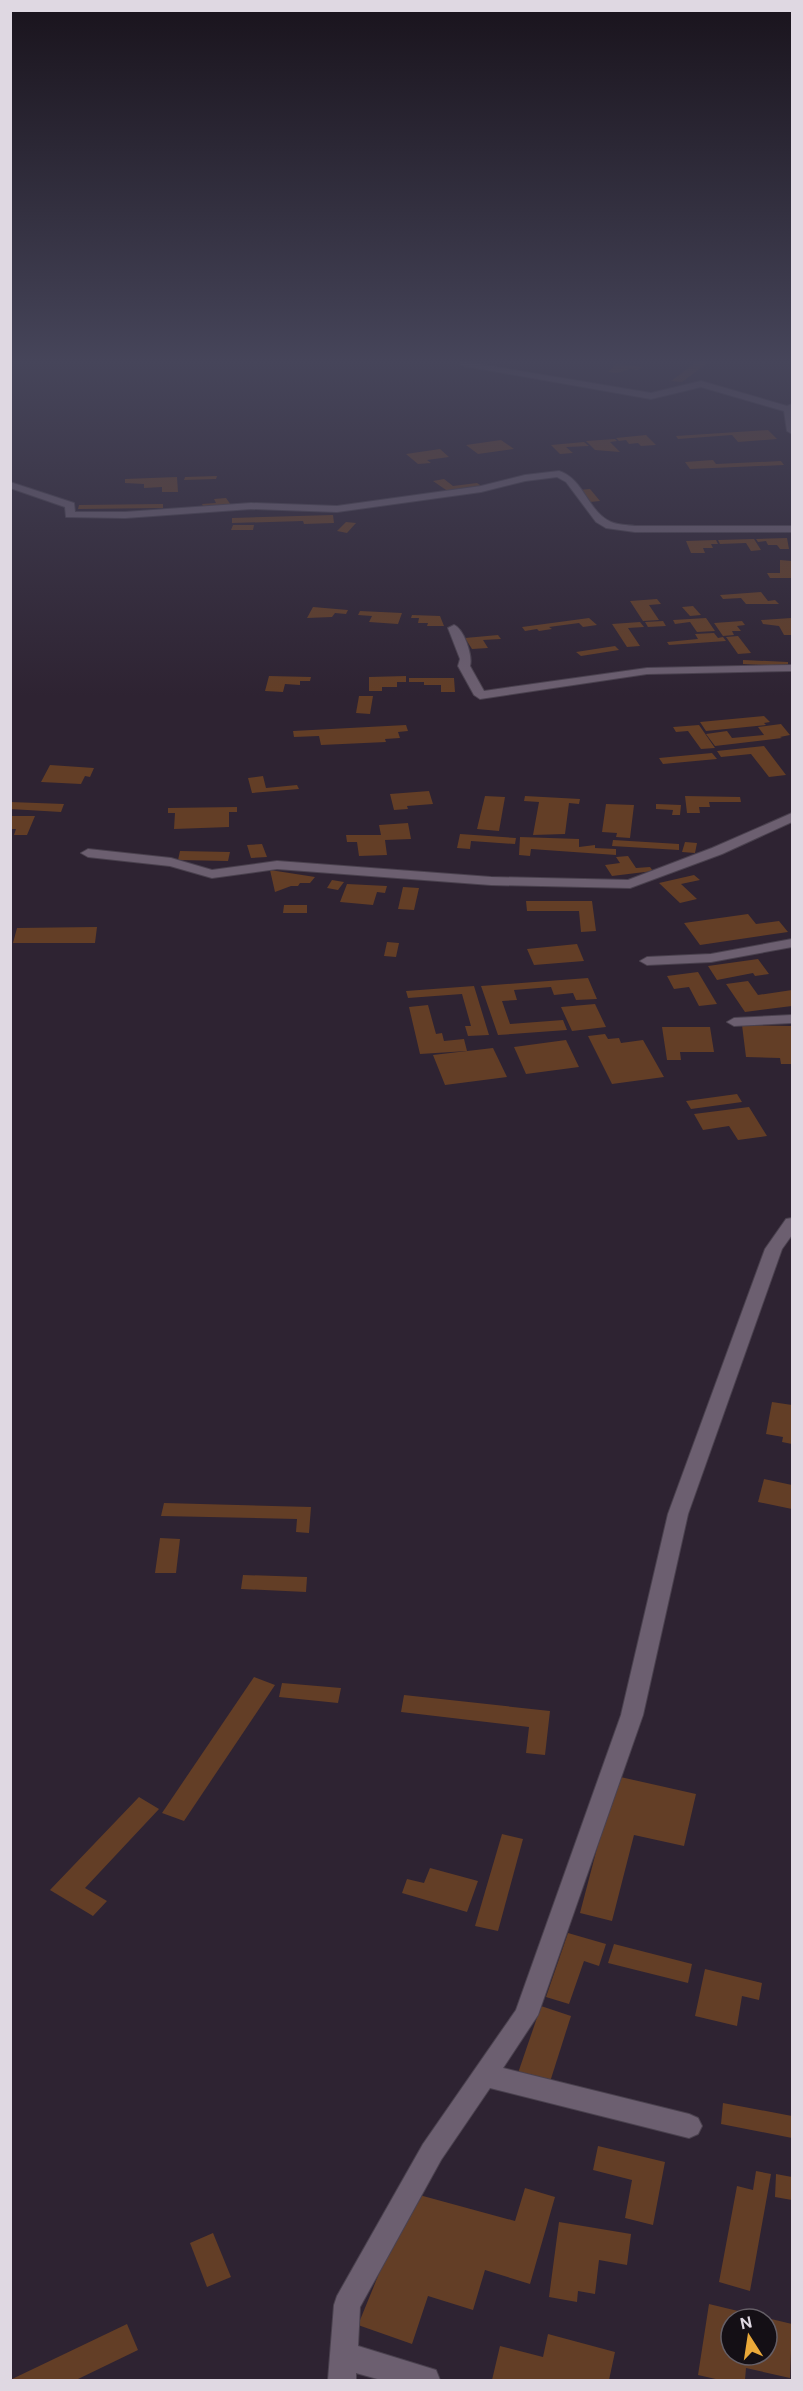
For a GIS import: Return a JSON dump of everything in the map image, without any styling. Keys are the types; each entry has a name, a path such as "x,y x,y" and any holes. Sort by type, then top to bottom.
{"street":[{"path":"10,485 70,506 70,515 125,515 251,506 337,509 480,489 525,478 559,474 569,480 600,520 610,526 635,529 792,529"},
{"path":"454,627 466,659 464,666 480,695 647,671 792,668"},
{"path":"88,853 171,862 212,874 277,865 491,881 630,884 717,851 792,817"},
{"path":"648,962 711,958 792,943"},
{"path":"734,1022 792,1019"},
{"path":"426,2380 343,2368 347,2305 432,2152 526,2015 632,1715 678,1514 774,1249 792,1223"},
{"path":"485,2075 689,2126"}],"building":[{"path":"217,476 216,479 184,480 185,477"},
{"path":"177,477 178,492 162,492 162,487 144,488 144,484 125,483 125,479"},
{"path":"444,479 453,486 477,483 483,487 449,492 433,481"},
{"path":"590,489 600,501 590,502 579,490"},
{"path":"226,498 231,505 204,508 202,504 216,503 214,499"},
{"path":"163,504 163,508 78,509 79,505"},
{"path":"333,515 334,523 304,524 303,521 232,523 232,518"},
{"path":"346,522 356,523 347,533 337,531"},
{"path":"233,525 254,525 253,530 231,530"},
{"path":"787,538 789,549 780,549 777,545 768,545 766,541 758,542 756,539"},
{"path":"754,539 761,550 751,551 746,543 720,544 718,540"},
{"path":"716,540 718,544 711,544 713,548 703,548 705,553 691,553 686,541"},
{"path":"780,560 792,561 792,578 770,578 767,573 780,573"},
{"path":"761,592 768,601 775,600 779,604 746,604 741,598 723,599 720,595"},
{"path":"657,599 661,604 649,605 659,620 643,621 630,601"},
{"path":"693,606 701,615 690,616 682,607"},
{"path":"313,607 348,610 346,614 335,613 332,617 307,618"},
{"path":"360,611 402,613 398,624 369,622 372,616 358,615"},
{"path":"412,615 440,616 444,626 427,626 428,623 418,623 419,618 411,618"},
{"path":"589,618 597,625 583,627 579,623 549,627 552,629 539,631 537,629 525,631 522,627"},
{"path":"706,618 715,631 697,632 690,622 675,624 673,620"},
{"path":"791,618 792,635 784,635 779,626 763,624 761,620"},
{"path":"663,621 666,626 648,627 645,622"},
{"path":"742,621 745,625 737,626 741,631 732,631 734,635 723,636 714,623"},
{"path":"640,622 644,627 628,628 640,646 627,647 612,624"},
{"path":"714,633 718,638 723,637 726,641 669,645 667,642 698,639 695,634"},
{"path":"498,635 501,639 483,640 488,648 472,649 465,638"},
{"path":"738,636 751,653 738,654 726,637"},
{"path":"615,646 619,650 581,656 576,652"},
{"path":"743,660 788,662 788,666 743,664"},
{"path":"269,676 311,677 310,681 300,681 300,685 285,684 283,692 265,691"},
{"path":"406,676 406,682 397,682 397,687 382,687 382,691 369,691 369,677"},
{"path":"409,678 454,678 455,692 441,692 441,685 409,682"},
{"path":"359,696 373,696 370,714 356,713"},
{"path":"764,716 770,722 764,723 766,725 706,731 700,722"},
{"path":"781,724 790,735 780,737 782,738 715,746 706,734 727,731 732,738 764,735 758,727"},
{"path":"406,725 408,731 398,732 400,738 385,739 386,742 321,745 319,736 294,737 293,731"},
{"path":"699,725 715,748 701,749 688,731 676,732 673,727"},
{"path":"764,746 786,775 769,777 751,754 721,757 717,751"},
{"path":"712,753 717,759 663,764 659,758"},
{"path":"50,765 94,768 90,777 85,776 81,784 41,782"},
{"path":"263,776 266,788 297,785 299,789 252,793 248,778"},
{"path":"429,791 433,804 407,806 408,809 394,810 390,794"},
{"path":"485,796 505,797 499,831 477,829"},
{"path":"525,796 580,799 579,804 569,803 565,834 533,835 539,802 524,801"},
{"path":"685,796 740,797 741,802 709,802 710,807 699,807 700,813 687,813"},
{"path":"10,802 64,804 61,812 10,809"},
{"path":"606,804 634,805 630,838 616,837 617,833 602,832"},
{"path":"656,804 681,805 680,815 672,815 673,810 656,809"},
{"path":"237,807 237,812 229,812 229,827 174,829 175,813 168,813 168,808"},
{"path":"10,816 35,816 27,835 14,835 16,829 10,829"},
{"path":"408,823 411,839 385,840 387,855 359,856 357,842 347,842 346,835 381,835 379,825"},
{"path":"460,834 516,838 515,844 471,841 470,849 457,848"},
{"path":"520,837 579,839 579,847 595,845 595,848 616,849 616,855 531,849 530,856 519,855"},
{"path":"613,840 679,844 679,850 612,846"},
{"path":"685,842 697,843 695,853 682,852"},
{"path":"262,844 267,857 251,858 247,845"},
{"path":"180,851 230,852 228,861 178,860"},
{"path":"628,856 636,868 650,867 653,871 612,876 605,865 620,863 616,857"},
{"path":"270,870 315,877 310,883 300,883 298,886 275,892"},
{"path":"694,875 700,880 681,884 697,899 680,903 659,883"},
{"path":"332,880 344,882 338,890 327,888"},
{"path":"347,884 387,886 385,893 377,892 373,905 340,902"},
{"path":"403,887 419,888 414,910 398,909"},
{"path":"526,901 592,901 596,931 581,932 579,911 527,911"},
{"path":"284,905 307,905 307,913 283,913"},
{"path":"748,914 756,924 779,921 788,932 700,945 684,923"},
{"path":"97,927 95,943 13,943 17,928"},
{"path":"387,942 399,943 396,957 384,956"},
{"path":"577,944 584,961 534,965 527,949"},
{"path":"758,959 769,974 755,976 753,973 717,980 708,966"},
{"path":"698,972 717,1004 699,1006 689,987 674,989 667,976"},
{"path":"588,978 597,999 576,1000 573,993 554,995 551,987 514,990 517,1000 502,1001 510,1024 563,1020 567,1030 498,1035 481,986"},
{"path":"748,981 758,995 792,990 792,1006 745,1012 726,984"},
{"path":"474,986 489,1035 468,1036 465,1026 471,1026 462,994 408,998 406,991"},
{"path":"595,1004 606,1027 572,1031 561,1007"},
{"path":"428,1005 436,1034 442,1033 444,1041 464,1039 467,1051 420,1054 409,1007"},
{"path":"742,1025 792,1026 792,1064 781,1064 780,1058 746,1057"},
{"path":"662,1027 710,1027 714,1052 680,1052 681,1060 667,1060"},
{"path":"605,1034 608,1039 619,1038 621,1043 643,1040 664,1077 612,1084 588,1036"},
{"path":"566,1040 579,1067 526,1074 514,1047"},
{"path":"493,1048 507,1077 445,1085 433,1055"},
{"path":"737,1094 742,1102 691,1109 686,1101"},
{"path":"749,1107 767,1136 738,1140 729,1126 703,1130 694,1114"},
{"path":"772,1402 792,1405 792,1444 782,1442 783,1437 766,1434"},
{"path":"764,1479 792,1485 792,1509 758,1502"},
{"path":"164,1503 311,1507 309,1533 296,1532 297,1519 161,1516"},
{"path":"160,1538 180,1539 176,1573 155,1573"},
{"path":"243,1575 307,1577 306,1592 241,1589"},
{"path":"254,1677 275,1685 184,1821 162,1813"},
{"path":"282,1683 341,1688 338,1703 279,1697"},
{"path":"404,1695 550,1711 545,1755 526,1753 529,1727 401,1712"},
{"path":"616,1776 696,1794 684,1846 634,1835 612,1921 580,1913"},
{"path":"139,1797 159,1809 85,1888 107,1901 93,1916 50,1890"},
{"path":"502,1834 523,1839 498,1931 475,1926"},
{"path":"430,1868 478,1881 467,1912 402,1893 407,1879 424,1883"},
{"path":"568,1933 606,1944 599,1966 584,1961 569,2004 546,1997"},
{"path":"614,1944 692,1964 688,1983 608,1963"},
{"path":"705,1969 762,1983 759,2000 742,1996 737,2026 695,2016"},
{"path":"541,2006 571,2016 549,2085 517,2076"},
{"path":"723,2103 792,2116 792,2138 721,2124"},
{"path":"598,2146 665,2162 653,2225 625,2218 632,2180 593,2170"},
{"path":"756,2171 771,2174 750,2291 719,2282 737,2186 753,2190"},
{"path":"776,2174 792,2177 792,2200 775,2197"},
{"path":"525,2188 555,2197 530,2284 485,2270 473,2310 428,2296 412,2344 358,2325 412,2193 515,2221"},
{"path":"559,2222 631,2234 627,2265 599,2260 595,2294 578,2291 577,2302 549,2297"},
{"path":"213,2233 231,2277 207,2287 190,2243"},
{"path":"709,2304 721,2307 719,2307 719,2367 779,2367 779,2321 792,2324 790,2378 746,2368 745,2380 720,2380 698,2375"},
{"path":"127,2324 138,2350 76,2380 10,2380"},
{"path":"548,2334 615,2352 609,2380 492,2380 500,2346 543,2357"}]}
